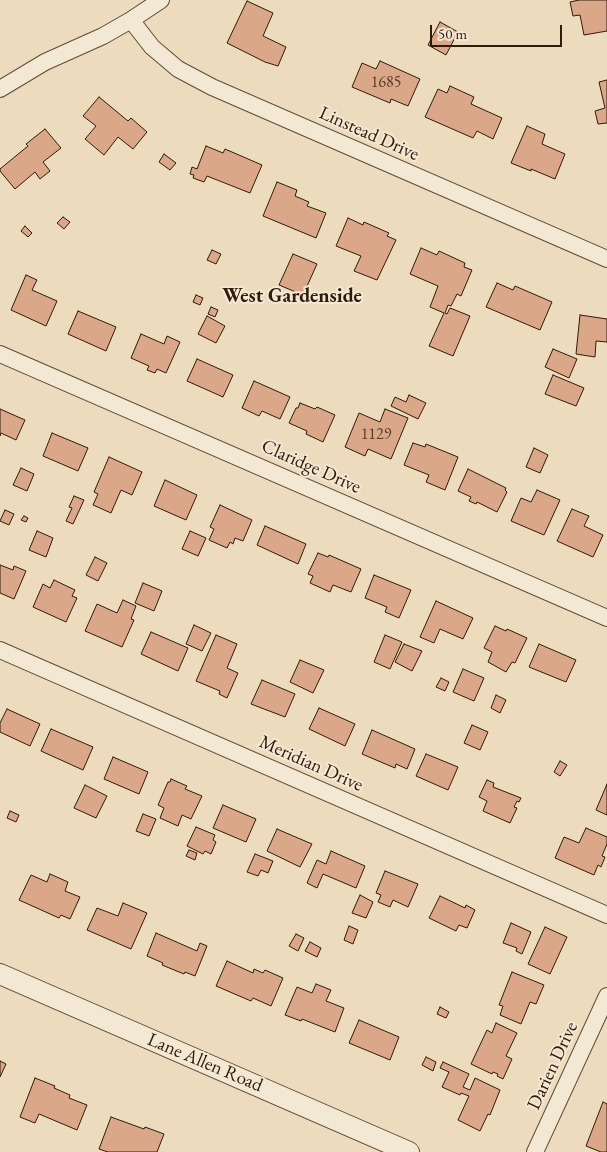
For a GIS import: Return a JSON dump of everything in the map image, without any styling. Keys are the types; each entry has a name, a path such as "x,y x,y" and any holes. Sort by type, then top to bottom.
{"street":[{"path":"0,89 45,62 103,36 161,0"},
{"name":"Linstead Drive","path":"131,20 152,47 178,69 212,87 607,258"},
{"name":"Claridge Drive","path":"0,354 607,618"},
{"name":"Meridian Drive","path":"0,650 607,915"},
{"name":"Lane Allen Road","path":"0,974 410,1152"},
{"name":"Darien Drive","path":"535,1152 607,996"}],"building":[{"path":"579,0 607,0 607,31 584,35 580,15 573,16 570,2"},
{"path":"247,1 273,13 263,36 286,47 278,66 265,62 227,43"},
{"path":"440,22 458,32 446,55 428,45"},
{"path":"380,61 420,79 408,106 391,99 390,103 352,87 362,63 376,69"},
{"path":"607,80 607,123 598,124 595,111 605,108 599,82"},
{"path":"450,86 474,97 471,104 502,118 493,139 477,131 473,138 425,117 438,89 447,93"},
{"path":"99,97 128,121 131,118 147,132 133,149 118,137 104,155 85,139 96,126 83,116"},
{"path":"527,126 545,134 542,144 565,154 555,179 511,163"},
{"path":"45,129 61,148 43,162 50,171 40,179 35,172 15,189 0,169"},
{"path":"206,146 223,153 225,149 262,165 250,193 207,176 204,182 193,178 194,175 190,174 192,167 197,169"},
{"path":"164,154 176,163 170,170 159,162"},
{"path":"277,182 297,190 295,196 309,202 307,206 326,213 316,238 263,216"},
{"path":"63,217 70,222 64,229 57,223"},
{"path":"348,218 363,225 364,222 389,233 387,236 396,240 377,280 354,271 361,256 336,246"},
{"path":"25,226 32,233 28,237 21,231"},
{"path":"421,248 437,255 439,251 465,263 464,267 472,270 461,296 457,294 451,306 448,305 445,313 447,314 450,308 470,316 453,356 429,346 444,313 430,307 438,286 410,274"},
{"path":"212,250 221,254 216,264 207,260"},
{"path":"293,254 317,264 303,295 279,285"},
{"path":"26,275 37,280 32,290 57,301 46,326 11,310"},
{"path":"497,283 513,290 515,286 552,302 540,330 486,307"},
{"path":"196,295 203,298 200,305 193,302"},
{"path":"211,307 218,310 215,317 208,314"},
{"path":"78,311 116,327 106,351 68,334"},
{"path":"580,315 607,319 607,342 596,341 595,357 576,354"},
{"path":"207,316 225,326 216,343 198,334"},
{"path":"141,334 164,344 167,336 180,342 166,373 157,369 155,373 147,370 149,366 131,358"},
{"path":"553,349 577,359 569,378 545,367"},
{"path":"197,359 233,375 223,397 187,381"},
{"path":"553,375 584,388 576,406 545,394"},
{"path":"254,381 290,397 280,419 262,411 259,416 242,408"},
{"path":"409,395 426,403 418,419 391,406 395,397 406,402"},
{"path":"300,403 315,409 317,407 335,415 323,442 306,434 307,431 289,423"},
{"path":"0,409 25,420 16,440 1,433 0,436"},
{"path":"385,409 408,418 391,459 368,449 365,456 345,447 359,413 380,422"},
{"path":"52,433 88,448 78,471 43,456"},
{"path":"413,443 425,447 426,444 458,457 445,490 426,482 429,475 404,465"},
{"path":"534,448 548,455 540,473 526,467"},
{"path":"109,457 142,472 132,495 121,490 111,513 93,505 98,494 94,492"},
{"path":"21,468 34,474 27,491 13,485"},
{"path":"468,469 506,488 507,492 497,512 477,502 476,504 469,501 471,497 458,491"},
{"path":"165,480 197,495 186,520 154,506"},
{"path":"537,490 560,500 544,535 511,521 521,498 531,502"},
{"path":"74,496 84,500 73,524 66,521 72,508 69,507"},
{"path":"220,505 252,520 243,541 235,538 233,544 230,542 227,548 209,540 214,529 210,527"},
{"path":"572,509 589,516 584,526 603,535 593,557 557,541"},
{"path":"5,510 14,514 9,525 0,521"},
{"path":"24,516 28,518 26,522 21,520"},
{"path":"265,526 306,544 298,564 257,545"},
{"path":"37,531 53,538 46,557 29,550"},
{"path":"190,531 206,538 198,556 182,549"},
{"path":"318,553 328,557 329,555 361,569 351,592 333,585 330,592 310,583 313,576 308,574"},
{"path":"95,557 107,563 98,581 86,575"},
{"path":"0,565 13,570 14,566 26,571 14,599 0,593"},
{"path":"374,575 411,590 399,618 385,612 387,607 365,598"},
{"path":"54,580 75,590 72,596 77,598 66,622 33,607 43,584 50,588"},
{"path":"143,583 162,591 154,611 135,603"},
{"path":"123,600 136,606 131,619 134,620 122,647 85,631 97,604 117,613"},
{"path":"436,601 473,618 463,639 440,629 434,643 420,637"},
{"path":"194,625 211,633 202,651 186,644"},
{"path":"495,626 527,638 515,663 512,662 506,672 488,662 492,652 484,648"},
{"path":"151,632 188,648 178,671 141,654"},
{"path":"216,635 237,644 227,668 238,673 227,698 219,694 220,691 196,681"},
{"path":"385,635 402,642 390,669 374,662"},
{"path":"404,644 422,651 412,671 395,662"},
{"path":"539,644 576,660 566,682 529,667"},
{"path":"300,660 324,670 313,693 290,682"},
{"path":"463,669 484,678 474,701 453,692"},
{"path":"441,678 449,682 445,691 436,687"},
{"path":"262,680 295,694 285,717 251,704"},
{"path":"496,695 506,700 500,713 491,708"},
{"path":"319,708 355,724 345,746 309,729"},
{"path":"7,709 40,724 30,746 0,732 0,723"},
{"path":"472,725 488,732 480,750 464,743"},
{"path":"51,729 93,747 83,770 41,751"},
{"path":"372,730 415,749 407,769 396,764 395,768 362,754"},
{"path":"426,754 458,767 448,790 416,776"},
{"path":"113,757 148,772 139,794 104,779"},
{"path":"560,761 567,765 560,776 554,772"},
{"path":"171,779 187,786 185,789 202,796 191,819 182,815 178,826 160,818 164,808 158,805"},
{"path":"487,780 494,783 493,787 521,798 514,807 517,808 510,823 483,811 487,801 479,797"},
{"path":"607,784 607,815 596,810"},
{"path":"85,785 107,796 96,818 74,808"},
{"path":"223,805 256,819 246,842 213,828"},
{"path":"10,811 19,815 16,822 7,818"},
{"path":"143,814 156,819 149,836 136,831"},
{"path":"196,827 215,835 213,840 216,842 211,854 205,851 203,854 187,846"},
{"path":"586,828 607,837 607,844 602,856 605,857 601,867 598,865 594,875 555,858 564,837 579,843"},
{"path":"277,829 312,844 300,867 267,851"},
{"path":"189,850 197,853 195,860 186,856"},
{"path":"331,851 365,866 356,888 323,874 317,888 307,883 317,860 326,864"},
{"path":"255,854 273,861 268,873 261,870 258,876 247,872"},
{"path":"385,871 418,884 408,907 393,900 390,907 378,902 381,895 376,893"},
{"path":"50,874 68,882 65,891 80,897 70,919 61,915 59,918 19,900 31,875 47,882"},
{"path":"360,895 373,902 366,918 352,913"},
{"path":"440,896 465,908 466,905 475,910 467,928 459,925 456,931 429,918"},
{"path":"123,903 147,913 131,949 87,930 97,908 118,916"},
{"path":"511,923 531,932 522,954 516,951 517,948 503,943"},
{"path":"349,926 358,930 353,944 344,940"},
{"path":"545,927 567,937 550,974 528,964"},
{"path":"156,933 197,951 200,943 207,946 195,976 185,972 184,974 162,965 163,963 147,956"},
{"path":"296,934 304,938 298,951 289,946"},
{"path":"310,942 321,948 317,957 305,951"},
{"path":"227,961 253,973 254,969 263,973 265,970 283,978 271,1006 253,998 251,1001 216,986"},
{"path":"512,972 544,985 536,1004 530,1002 521,1024 500,1015 503,1006 499,1005"},
{"path":"316,984 331,990 326,1001 344,1008 335,1032 302,1019 301,1021 285,1015 297,987 312,993"},
{"path":"440,1007 449,1012 446,1018 437,1014"},
{"path":"359,1020 399,1037 390,1060 349,1043"},
{"path":"496,1023 517,1033 506,1056 512,1059 503,1079 497,1076 498,1074 493,1072 492,1074 471,1064 487,1030 492,1033"},
{"path":"426,1057 436,1062 433,1071 422,1065"},
{"path":"0,1061 6,1064 0,1077"},
{"path":"443,1062 469,1074 463,1087 470,1090 475,1078 500,1090 490,1115 488,1114 480,1131 458,1120 469,1096 461,1093 460,1095 442,1087 449,1072 440,1068"},
{"path":"35,1078 55,1086 54,1088 70,1095 69,1098 87,1105 77,1130 39,1114 35,1123 20,1117"},
{"path":"603,1102 607,1104 607,1152 601,1152 586,1146"},
{"path":"111,1117 164,1134 157,1152 108,1152 99,1149"}],"district":[{"name":"West Gardenside","path":"292,297"}]}
